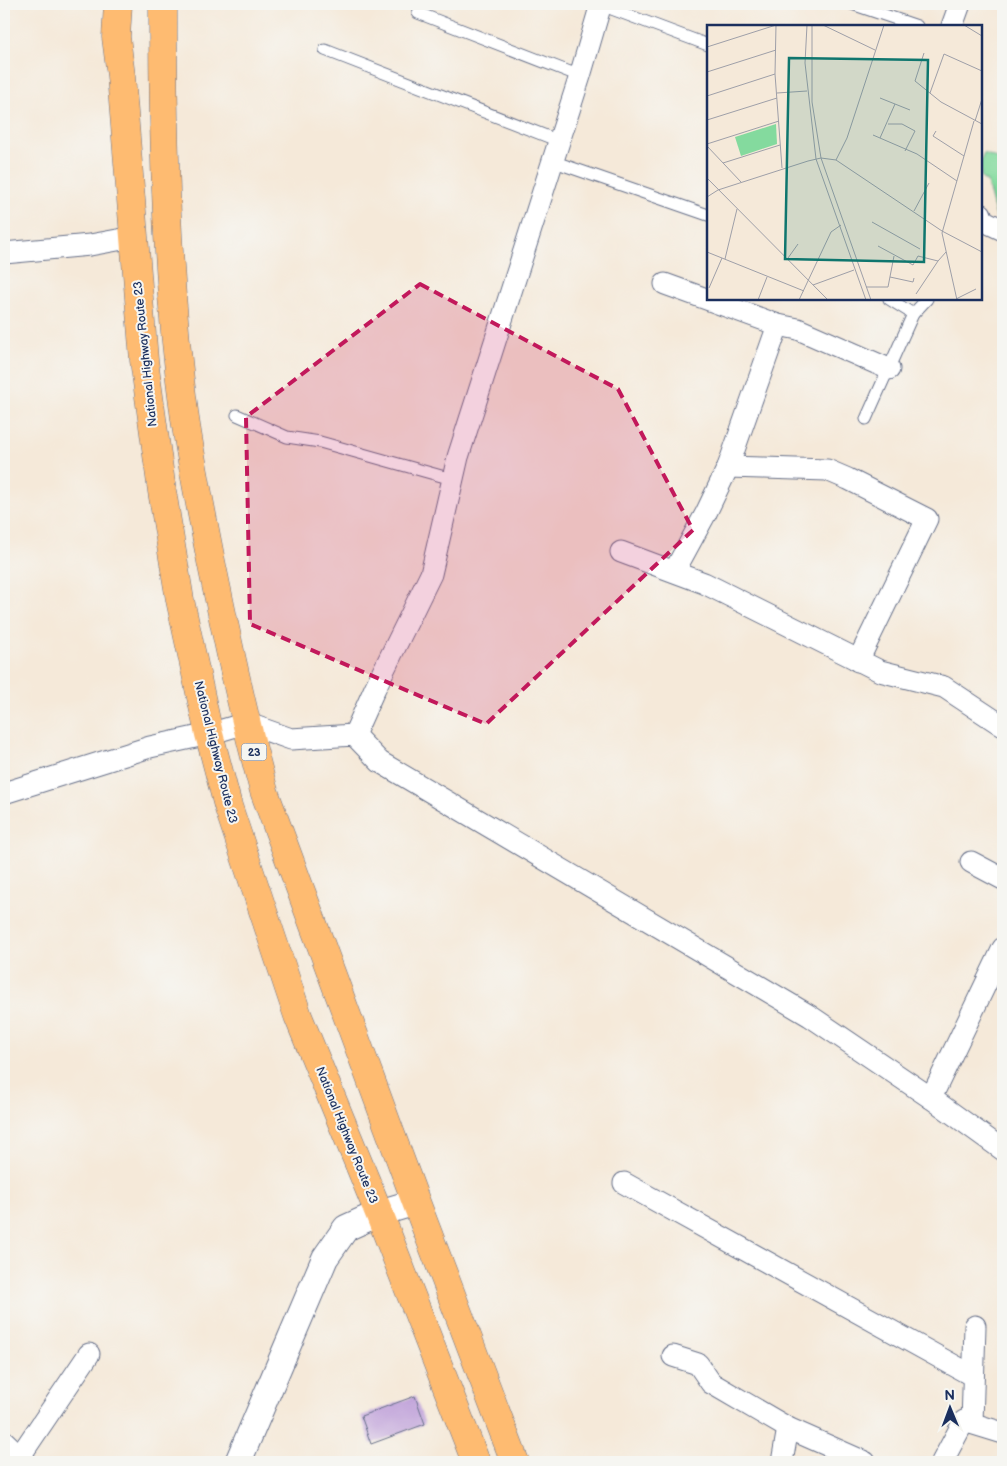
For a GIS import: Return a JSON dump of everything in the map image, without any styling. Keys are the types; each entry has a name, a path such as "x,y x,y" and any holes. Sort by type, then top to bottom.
{"highway":[{"name":"National Highway Route 23","path":"118,4 116,37 144,360 162,491 180,600 209,734 228,806 298,1016 380,1213 476,1462"},
{"name":"23","path":"163,4 163,115 168,218 174,323 185,420 205,530 246,723 264,790 416,1202 515,1462"}],"street":[{"path":"354,735 431,574 460,448 580,76 601,4"},
{"path":"952,25 960,4"},
{"path":"982,220 1003,230"},
{"path":"4,253 90,245 134,237"},
{"path":"665,284 707,299"},
{"path":"709,300 778,325 798,329 889,369"},
{"path":"675,570 728,467 778,325"},
{"path":"728,467 826,470 927,518 858,661"},
{"path":"621,552 675,570 704,583 880,671 944,687 1003,726"},
{"path":"4,793 150,747 209,734 246,723 291,739 354,735 380,762 810,1016 931,1098 1003,1150"},
{"path":"971,862 1003,879"},
{"path":"931,1098 1003,948"},
{"path":"624,1183 973,1376"},
{"path":"238,1462 325,1258 346,1228 380,1213 416,1202"},
{"path":"972,1423 975,1326"},
{"path":"4,1441 23,1459 89,1354"},
{"path":"673,1356 698,1364 711,1383 788,1428 865,1462"},
{"path":"942,1462 964,1421 1003,1433"},
{"path":"782,1462 788,1428"}],"lane":[{"path":"601,4 707,45"},
{"path":"852,4 913,25"},
{"path":"418,13 580,76"},
{"path":"325,50 559,141"},
{"path":"552,162 707,215"},
{"path":"891,300 913,314"},
{"path":"866,419 913,314 926,300"},
{"path":"237,415 287,437 320,442 452,480"}],"highlighted area":[{"path":"420,284 618,389 693,530 486,724 250,624 246,417"}],"green space":[{"path":"984,153 1003,161 1003,222 997,221 987,182 982,179 982,158"}],"building":[{"path":"415,1396 425,1424 371,1444 361,1416"}]}
